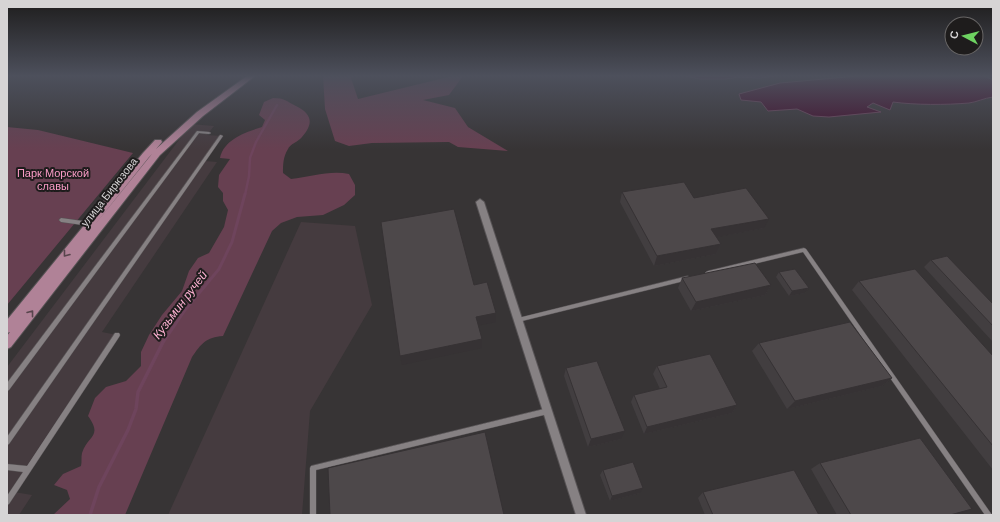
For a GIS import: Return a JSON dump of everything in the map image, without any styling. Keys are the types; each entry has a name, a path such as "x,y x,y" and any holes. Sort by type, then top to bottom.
{"main road":[{"name":"улица Бирюзова","path":"7,328 146,155 207,100"},
{"name":"улица Бирюзова","path":"7,344 157,153 191,121 219,100"}],"street":[{"path":"480,202 582,515"}],"lane":[{"path":"7,388 198,132 209,133"},
{"path":"7,442 221,136"},
{"path":"61,220 90,224"},
{"path":"704,274 804,250 989,515"},
{"path":"518,320 696,276"},
{"path":"7,502 117,335"},
{"path":"313,515 313,468 548,411"},
{"path":"7,466 29,469"}],"shaded area":[{"path":"745,100 978,100 960,104 893,102 890,110 873,103 867,107 881,112 829,117 813,116 797,109 768,111 761,102"},
{"path":"191,124 214,126 207,135 221,136 205,161 217,162 102,332 117,335 14,492 32,495 19,515 7,515 7,367"},
{"path":"301,222 355,226 372,305 310,411 302,515 168,515"}],"green space":[{"path":"268,100 286,100 305,112 310,119 306,132 300,139 289,147 286,152 283,173 291,179 328,173 349,174 355,185 355,195 344,205 323,215 297,217 281,223 272,231 223,336 212,338 204,342 192,357 125,515 53,515 70,499 67,490 54,485 63,474 81,466 82,453 93,436 94,428 88,416 95,398 106,387 126,381 141,366 141,352 149,335 162,315 182,291 189,271 198,258 209,253 224,227 228,210 223,201 223,193 218,187 219,175 230,159 220,158 222,151 236,137 262,127 265,120 259,115 264,102"},
{"path":"324,100 424,100 455,108 468,127 508,151 458,147 449,142 372,143 349,146 335,141 325,109"},
{"name":"Парк Морской славы","path":"7,127 38,130 133,153 7,305"}],"building":[{"path":"684,182 694,198 746,188 769,219 711,229 721,244 657,256 622,192"},
{"path":"454,209 474,285 487,282 496,313 476,317 482,339 400,356 381,222"},
{"path":"947,256 993,304 993,326 931,260"},
{"path":"755,263 771,285 696,302 682,278"},
{"path":"795,269 809,288 792,291 779,272"},
{"path":"915,269 993,356 993,446 859,281"},
{"path":"850,322 892,378 795,401 759,343"},
{"path":"710,354 737,405 647,427 634,395 667,387 657,366"},
{"path":"597,361 625,431 591,439 566,368"},
{"path":"485,432 504,515 330,515 328,468"},
{"path":"920,438 972,509 950,515 851,515 820,463"},
{"path":"633,462 643,488 612,496 603,470"},
{"path":"794,470 819,515 713,515 703,492"}],"waterway":[{"name":"Кузьмин ручей","path":"245,195 249,176 250,158 256,142 277,105"},
{"name":"Кузьмин ручей","path":"164,341 185,310 219,269 232,242 245,194"},
{"name":"Кузьмин ручей","path":"90,515 99,487 128,430 136,409 138,392 164,340"}]}
